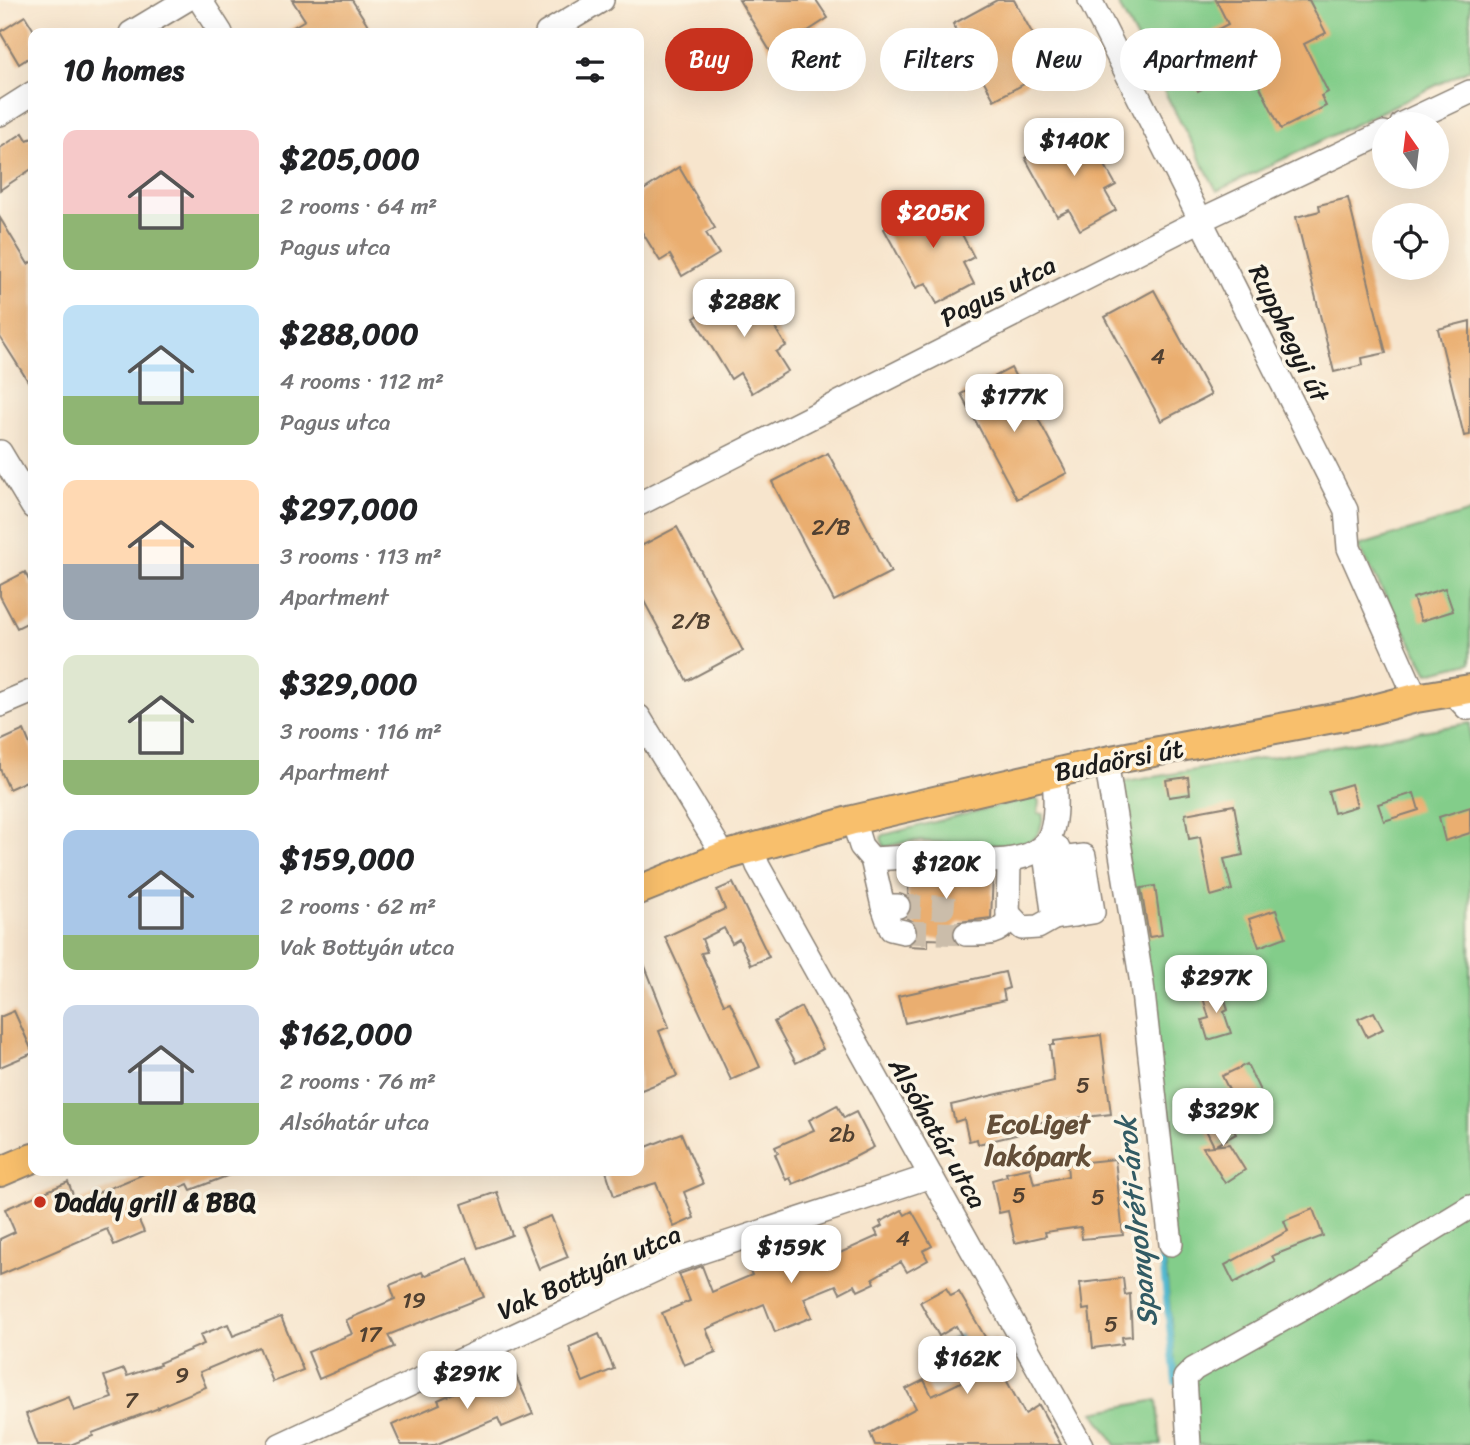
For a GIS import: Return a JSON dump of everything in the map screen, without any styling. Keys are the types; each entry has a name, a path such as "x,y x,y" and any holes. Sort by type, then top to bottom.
{"main road":[{"name":"Budaörsi út","path":"644,888 761,844 1054,772 1106,761 1139,765 1416,698 1464,696"},
{"path":"0,1172 28,1159"}],"street":[{"path":"139,28 186,0"},
{"path":"200,0 218,28"},
{"path":"555,28 602,0"},
{"name":"Rupphegyi út","path":"1090,0 1346,510 1349,548 1416,698"},
{"path":"1428,112 1470,92"},
{"path":"0,114 28,96"},
{"name":"Pagus utca","path":"644,500 1202,220 1372,139"},
{"path":"0,452 28,499"},
{"path":"0,705 28,693"},
{"path":"644,725 724,856"},
{"path":"1106,761 1142,984 1171,1244"},
{"path":"1054,772 1051,850 1064,916"},
{"path":"853,820 861,846 872,859 890,906 888,925 891,929 904,932"},
{"name":"Alsóhatár utca","path":"761,844 758,866 1081,1445"},
{"path":"944,863 1009,861 1051,850 1084,856 1093,912 1064,916 1038,927 1022,928 1008,913"},
{"path":"872,859 907,857"},
{"path":"966,933 994,933 1004,927 1008,920 1009,861"},
{"name":"Vak Bottyán utca","path":"280,1445 676,1260 931,1176"},
{"path":"1189,1445 1185,1378 1194,1369 1316,1301 1470,1207"}],"green space":[{"path":"1116,0 1470,0 1470,69 1381,112 1372,112 1372,116 1217,191 1164,91 1281,91 1281,28 1131,28"},
{"path":"1470,512 1470,663 1428,673 1358,546"},
{"path":"1470,723 1470,1445 1183,1445 1119,783"},
{"path":"1033,797 1039,801 1038,813 1043,814 1039,831 1029,842 1017,846 912,841 884,847 881,838 883,835"},
{"path":"1157,1400 1161,1445 1116,1445 1094,1412"}],"water":[{"path":"961,1334 967,1344 943,1358 937,1348"}],"building":[{"path":"292,0 352,0 370,28 291,28 305,20"},
{"path":"739,0 816,0 828,18 812,28 767,28 767,46"},
{"path":"997,0 1014,0 1029,28 1012,28 1012,90 994,100 989,91 998,91 998,28 955,28 953,24"},
{"path":"1216,0 1309,0 1326,33 1304,44 1328,92 1321,96 1326,106 1281,129 1262,91 1281,91 1281,28 1220,28 1228,24"},
{"path":"25,16 32,28 28,28 28,58 19,64 0,32"},
{"path":"1083,126 1116,185 1105,191 1116,210 1080,230 1069,210 1057,216 1025,158"},
{"path":"23,133 28,140 28,171 0,190 0,148"},
{"path":"679,167 715,228 706,233 719,254 682,276 670,255 660,261 644,235 644,190"},
{"path":"942,197 974,257 963,263 974,284 937,304 926,283 916,288 884,229"},
{"path":"1348,198 1386,353 1362,358 1363,365 1334,372 1296,217 1320,211 1319,205"},
{"path":"0,218 28,264 28,381 0,337"},
{"path":"749,285 786,346 776,352 788,371 752,393 740,373 731,379 694,318"},
{"path":"1154,290 1211,395 1161,421 1105,317"},
{"path":"1470,321 1470,435 1464,436 1438,329"},
{"path":"1011,368 1067,473 1017,499 961,394"},
{"path":"828,453 891,572 834,601 772,482"},
{"path":"677,527 743,651 687,681 644,601 644,544"},
{"path":"25,572 28,578 28,622 17,628 0,596 0,585"},
{"path":"1445,588 1453,611 1421,621 1413,598"},
{"path":"24,730 28,740 28,780 9,789 0,769 0,741"},
{"path":"1188,777 1190,794 1169,797 1166,780"},
{"path":"1351,784 1357,806 1334,813 1328,791"},
{"path":"1414,793 1419,810 1384,821 1378,804"},
{"path":"1234,805 1243,855 1224,859 1232,890 1211,896 1200,837 1189,839 1185,814"},
{"path":"1470,807 1470,833 1445,841 1439,817"},
{"path":"919,850 928,851 928,864 938,872 993,875 991,918 959,922 954,928 954,940 928,939 928,947 908,946 918,934 914,922 907,918 912,907 908,897 909,871 920,863"},
{"path":"733,883 769,957 751,965 739,939 732,943 724,928 702,939 707,952 701,953 724,1004 730,1002 760,1067 731,1080 665,937 725,909 717,890"},
{"path":"1155,886 1162,935 1149,937 1141,888"},
{"path":"1276,910 1286,937 1259,947 1249,919"},
{"path":"644,964 669,1027 659,1031 677,1076 644,1089"},
{"path":"1005,972 1009,988 1003,990 1005,1000 905,1023 898,996"},
{"path":"1222,988 1228,1010 1224,1012 1231,1033 1208,1040 1202,1020 1209,1018 1202,994"},
{"path":"801,1007 823,1049 796,1063 774,1022"},
{"path":"14,1011 28,1042 28,1055 0,1067 0,1017"},
{"path":"1374,1012 1383,1029 1367,1037 1358,1019"},
{"path":"1101,1035 1111,1114 1033,1123 1034,1126 1027,1128 1028,1132 978,1144 977,1139 969,1141 964,1119 955,1122 951,1105 1054,1081 1050,1045 1054,1045 1054,1041"},
{"path":"1247,1064 1265,1101 1241,1114 1222,1076"},
{"path":"837,1105 844,1118 856,1112 874,1147 793,1184 790,1178 786,1180 775,1154 778,1153 775,1147 814,1130 809,1120"},
{"path":"1224,1113 1236,1134 1214,1146 1203,1124"},
{"path":"681,1133 703,1184 684,1192 694,1218 674,1227 656,1183 614,1196 608,1176 644,1176 644,1148"},
{"path":"1229,1144 1245,1170 1225,1183 1203,1147"},
{"path":"1115,1159 1123,1235 1082,1239 1081,1227 1045,1232 1046,1236 1015,1243 1008,1211 999,1213 992,1180 1007,1176 1006,1173 1030,1168 1034,1184 1068,1176 1067,1164"},
{"path":"139,1176 227,1176 191,1190 188,1184 133,1207 144,1232 114,1245 107,1229 0,1275 0,1239 15,1232 5,1209 68,1182 76,1202"},
{"path":"497,1192 512,1235 478,1248 462,1204"},
{"path":"1313,1209 1323,1236 1272,1256 1275,1261 1234,1283 1225,1265 1288,1231 1284,1221"},
{"path":"902,1210 905,1215 912,1211 932,1246 923,1251 928,1260 907,1272 901,1262 873,1278 875,1283 858,1291 855,1285 840,1293 836,1285 804,1298 812,1317 775,1332 764,1304 706,1329 716,1352 684,1365 662,1313 690,1301 679,1274 702,1266 712,1292 752,1275 750,1271 787,1256 793,1270 837,1248 840,1253 878,1236 875,1230 882,1226 880,1222"},
{"path":"551,1216 568,1257 539,1269 522,1227"},
{"path":"468,1258 484,1297 388,1335 394,1347 319,1379 308,1352 352,1334 346,1320 395,1299 390,1285 422,1272 424,1276"},
{"path":"1123,1278 1125,1295 1130,1294 1132,1336 1122,1337 1123,1344 1093,1348 1089,1309 1083,1310 1080,1283"},
{"path":"946,1288 951,1296 959,1292 988,1342 995,1338 1008,1362 999,1367 1025,1414 1039,1405 1061,1445 875,1445 870,1433 916,1408 906,1389 924,1380 932,1396 982,1372 956,1326 939,1336 920,1302"},
{"path":"281,1317 303,1370 273,1382 259,1347 200,1372 206,1387 159,1408 92,1433 93,1436 70,1445 38,1445 26,1414 69,1397 74,1411 112,1398 104,1376 124,1369 127,1376 160,1365 159,1363 204,1344 200,1335 228,1324 233,1336"},
{"path":"599,1334 614,1369 583,1382 569,1347"},
{"path":"512,1367 533,1414 502,1427 498,1418 435,1445 401,1445 392,1425 440,1404 438,1400"}],"waterway":[{"name":"Spanyolréti-árok","path":"1160,1240 1175,1382"}],"tunnel":[{"path":"907,857 940,858"},
{"path":"898,906 943,908 946,873"},
{"path":"904,932 966,934"}],"place":[{"name":"Daddy grill & BBQ","path":"40,1202"}],"district":[{"name":"EcoLiget lakópark","path":"1038,1139"}]}
